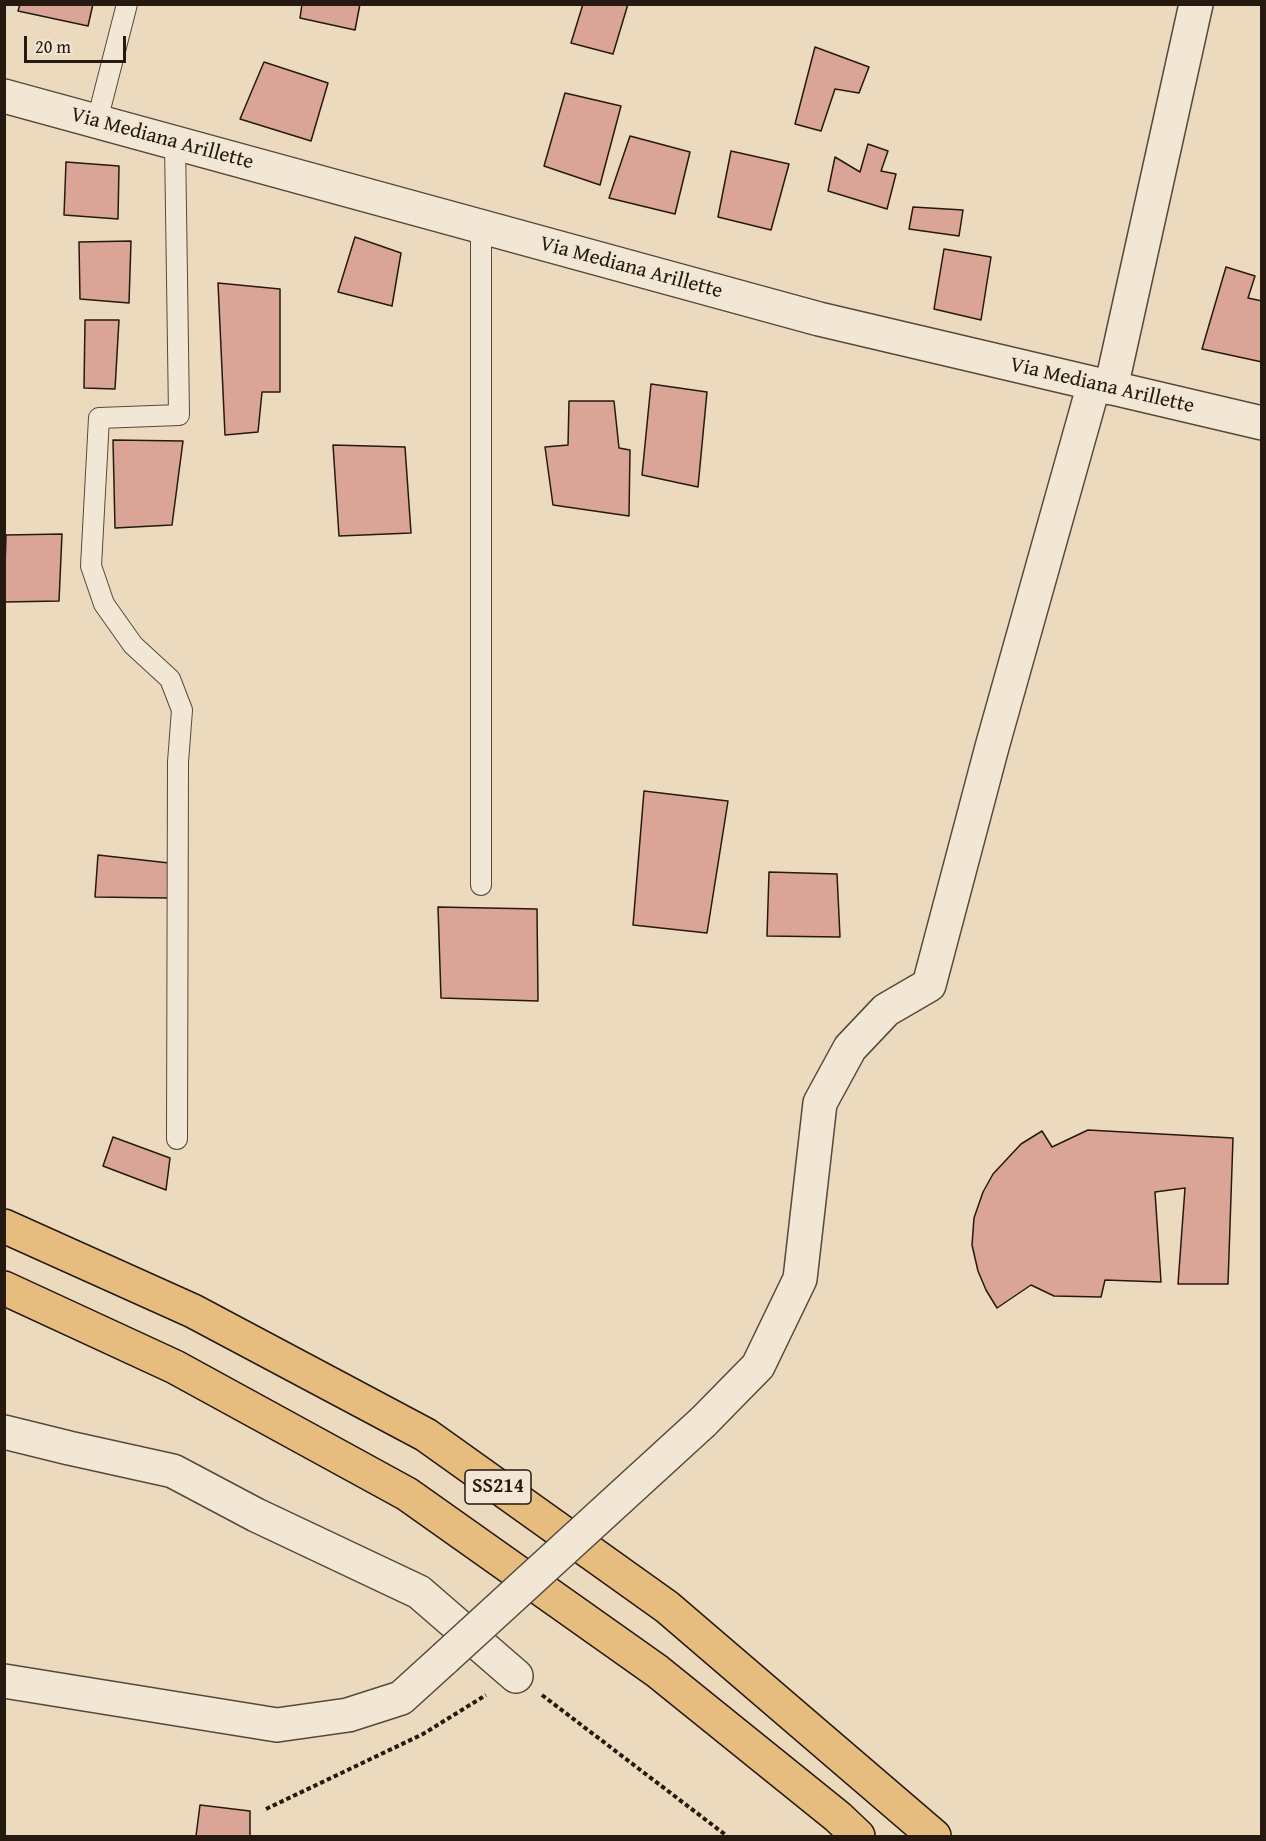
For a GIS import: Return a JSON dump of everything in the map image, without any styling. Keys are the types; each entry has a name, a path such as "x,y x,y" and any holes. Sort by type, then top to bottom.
{"highway":[{"name":"SS214","path":"4,1226 193,1311 426,1435 667,1607 934,1836"},
{"name":"SS214","path":"4,1288 175,1367 407,1494 657,1671 838,1817 858,1836"}],"street":[{"path":"4,1681 277,1725 348,1715 401,1698 703,1422 758,1366 800,1279 820,1103 850,1048 886,1010 929,985 992,747 1102,386 1196,4"},
{"name":"Via Mediana Arillette","path":"4,96 819,319 1262,423"},
{"path":"4,1432 173,1471 256,1515 419,1592 516,1676"}],"lane":[{"path":"97,121 128,4"},
{"path":"176,142 179,415 99,418 91,566 104,604 133,645 170,679 182,710 178,762 177,1139"},
{"path":"481,227 481,885"}],"path":[{"path":"266,1809 423,1734 516,1676 727,1836"}],"building":[{"path":"20,4 93,4 88,26 18,11"},
{"path":"302,4 360,4 355,30 300,18"},
{"path":"583,4 628,4 613,54 571,43"},
{"path":"815,47 869,67 859,93 835,89 821,131 795,124"},
{"path":"264,62 328,83 311,141 240,119"},
{"path":"565,93 621,106 600,185 544,166"},
{"path":"630,136 690,152 675,214 609,198"},
{"path":"868,144 888,151 881,171 896,174 887,209 828,191 835,157 860,172"},
{"path":"731,151 789,164 771,230 718,217"},
{"path":"66,162 119,166 118,219 64,215"},
{"path":"913,207 963,210 959,236 909,229"},
{"path":"355,237 401,253 392,306 338,292"},
{"path":"131,241 129,303 80,299 79,242"},
{"path":"944,249 991,257 981,320 934,309"},
{"path":"1226,267 1255,276 1248,298 1262,301 1262,362 1202,349"},
{"path":"218,283 280,289 280,392 262,392 258,432 225,435"},
{"path":"85,320 119,320 115,389 84,388"},
{"path":"651,384 707,392 698,487 642,475"},
{"path":"569,401 614,401 619,448 630,450 629,516 553,505 545,447 568,445"},
{"path":"113,440 183,441 172,525 115,528"},
{"path":"333,445 405,447 411,533 339,536"},
{"path":"62,534 59,601 4,602 6,535"},
{"path":"644,791 728,801 707,933 633,925"},
{"path":"98,855 169,863 169,898 95,897"},
{"path":"769,872 837,874 840,937 767,936"},
{"path":"438,907 537,909 538,1001 441,998"},
{"path":"1088,1130 1233,1138 1228,1284 1178,1284 1185,1188 1155,1192 1161,1282 1105,1280 1101,1297 1054,1296 1031,1285 997,1308 978,1271 972,1245 974,1218 983,1192 993,1174 1021,1144 1042,1131 1052,1147"},
{"path":"113,1137 170,1158 166,1190 103,1166"},
{"path":"200,1805 250,1811 250,1836 196,1836"}]}
